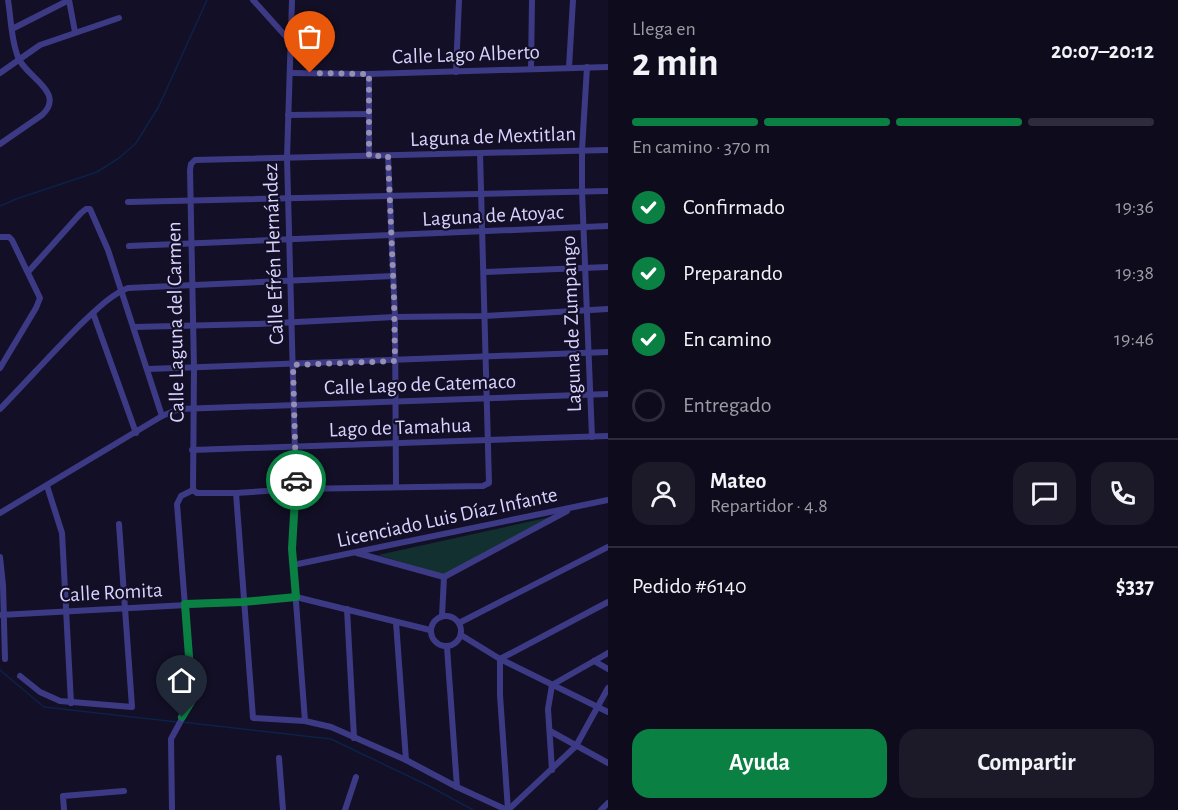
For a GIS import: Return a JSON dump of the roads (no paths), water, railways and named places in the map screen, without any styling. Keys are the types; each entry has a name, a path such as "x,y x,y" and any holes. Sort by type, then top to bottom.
{"street":[{"path":"0,144 48,109 50,100 46,90 18,59 8,0"},
{"path":"12,29 69,0 75,32"},
{"path":"253,0 290,41"},
{"name":"Calle Efrén Hernández","path":"292,0 287,198 296,489 293,565 305,721"},
{"path":"456,72 459,0"},
{"path":"531,69 532,0"},
{"path":"569,67 573,0"},
{"path":"0,73 40,45 119,18"},
{"name":"Laguna de Zumpango","path":"587,67 582,191 592,437"},
{"name":"Calle Lago Alberto","path":"290,73 369,74 608,67"},
{"path":"369,74 369,156"},
{"path":"288,115 369,114"},
{"name":"Laguna de Mextitlan","path":"200,160 608,150"},
{"path":"172,810 170,746 174,731 191,702 192,696 177,504 181,496 193,490 197,493 236,493 296,489 488,485 490,481 480,153"},
{"path":"388,156 395,317 396,487"},
{"name":"Calle Laguna del Carmen","path":"193,490 194,368 190,200 191,164 200,160"},
{"path":"128,202 608,190"},
{"path":"28,272 81,213 87,209 93,215 122,291 162,416"},
{"name":"Laguna de Atoyac","path":"129,246 608,226"},
{"path":"0,237 4,236 12,240 40,300 1,366"},
{"path":"485,272 608,267"},
{"path":"0,409 93,313 122,291 137,287 393,276"},
{"path":"134,327 395,317 485,316 608,309"},
{"path":"93,313 136,433"},
{"path":"148,369 608,352"},
{"name":"Calle Lago de Catemaco","path":"0,513 173,411 193,408 293,406 397,400 608,394"},
{"name":"Lago de Tamahua","path":"192,450 608,436"},
{"path":"47,486 62,533 71,703"},
{"path":"236,493 253,718 305,721 331,727 406,760 508,810"},
{"name":"Licenciado Luis Díaz Infante","path":"293,565 608,500"},
{"path":"356,553 444,577 573,508"},
{"path":"20,676 49,697 71,703 132,707 119,524"},
{"path":"459,623 608,548"},
{"path":"0,557 5,659"},
{"path":"442,616 444,577"},
{"name":"Calle Romita","path":"2,614 124,609 296,597 430,630"},
{"path":"500,658 608,602"},
{"path":"347,609 354,738"},
{"path":"442,616 452,616 459,623 461,635 456,643 447,647 437,644 431,635 430,630 434,621 442,616"},
{"path":"396,621 406,760"},
{"path":"461,635 500,658 608,712"},
{"path":"447,647 457,787"},
{"path":"552,685 608,653"},
{"path":"500,658 500,695 508,810"},
{"path":"594,661 608,669"},
{"path":"552,685 548,709 552,770"},
{"path":"508,810 576,746 608,688"},
{"path":"550,732 608,763"},
{"path":"279,758 283,810"},
{"path":"345,810 356,777"},
{"path":"64,810 63,796 124,791"},
{"path":"601,810 608,803"}],"waterway":[{"path":"0,206 97,172 119,158 136,143 159,106 207,0"},
{"path":"0,670 44,707 177,722"},
{"path":"182,722 331,739 473,810"}]}
